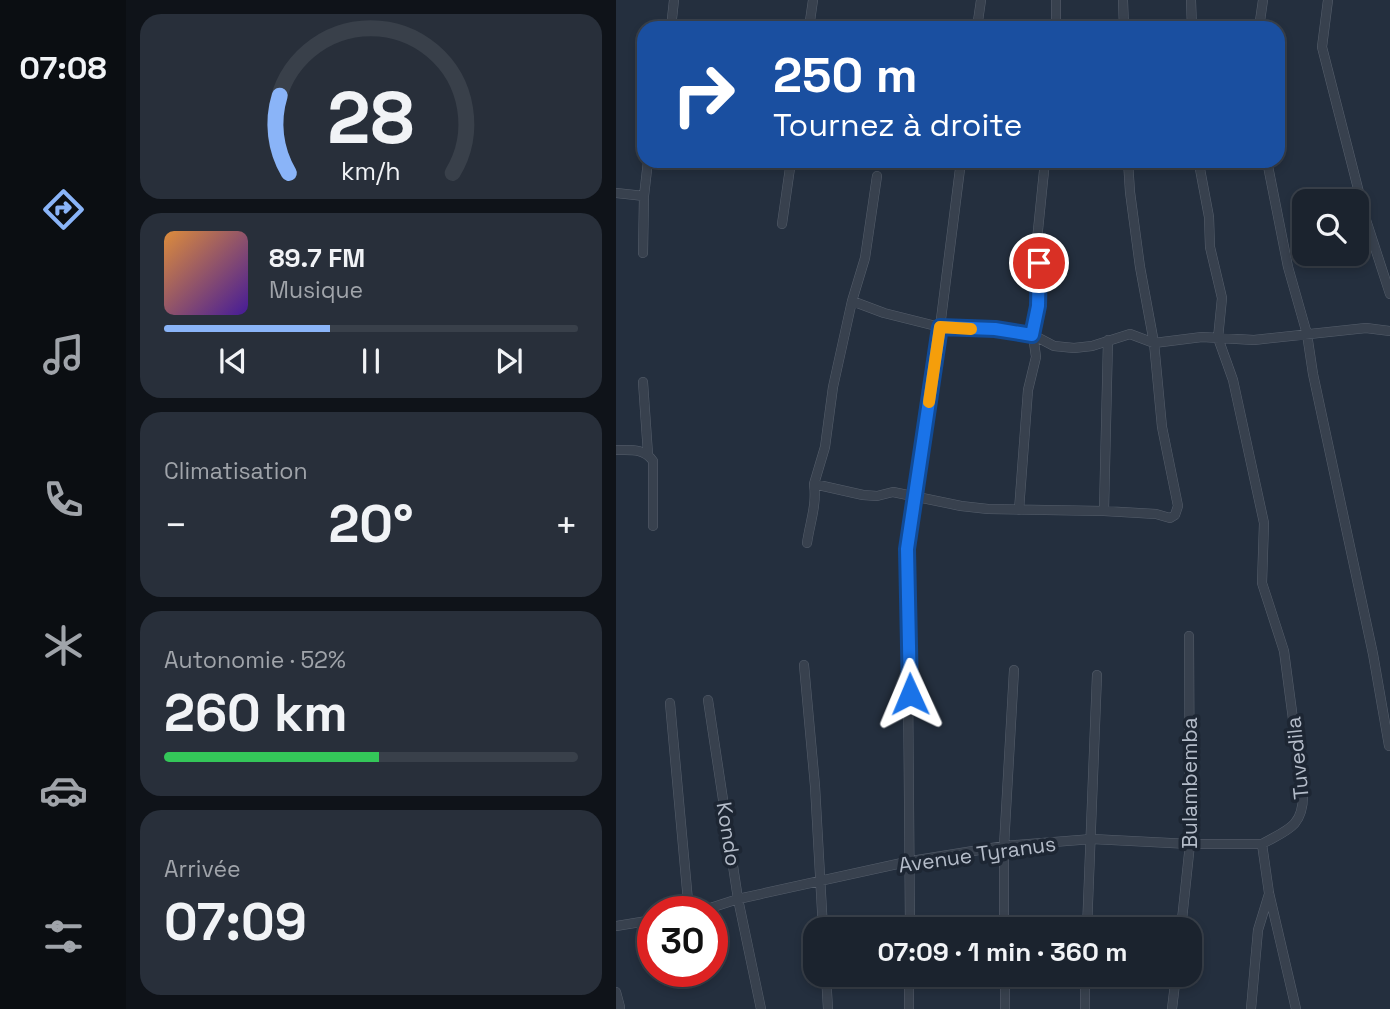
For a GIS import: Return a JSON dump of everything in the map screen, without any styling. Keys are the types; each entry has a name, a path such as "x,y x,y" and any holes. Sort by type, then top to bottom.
{"street":[{"path":"672,21 674,0"},
{"path":"810,21 813,0"},
{"path":"978,21 981,0"},
{"path":"1056,0 1056,21"},
{"path":"1123,0 1124,21"},
{"path":"1191,0 1192,21"},
{"path":"1260,21 1263,0"},
{"path":"1328,0 1322,47 1366,220 1390,294"},
{"path":"643,253 647,168"},
{"path":"782,224 790,168"},
{"path":"910,917 907,549 960,168"},
{"path":"1019,510 1028,390 1036,357 1032,335 1040,287 1037,240 1044,168"},
{"path":"814,484 863,495 877,496 893,492 961,506 1104,511 1170,517 1177,512 1162,428 1154,343 1140,267 1128,168"},
{"path":"1200,168 1209,217 1210,247 1222,298 1218,338"},
{"path":"1268,168 1288,267 1307,334 1313,374 1373,654 1389,746"},
{"path":"807,543 816,495 814,484 827,437 833,387 852,301 865,258 877,176"},
{"path":"616,193 644,197"},
{"path":"852,301 884,313 940,327 995,329 1032,335 1054,346 1074,348 1092,346 1130,334 1154,343 1192,337 1254,340 1366,328 1390,331"},
{"name":"Tuvedila","path":"1218,338 1233,380 1264,523 1262,583 1284,651 1303,808 1296,824 1262,844"},
{"path":"1104,511 1108,340"},
{"path":"643,382 648,454"},
{"path":"616,450 643,451 653,461 653,526"},
{"name":"Bulambemba","path":"1182,917 1190,844 1189,636"},
{"path":"804,665 815,786 822,917"},
{"path":"1004,917 1003,846 1014,670"},
{"path":"1088,917 1097,675"},
{"name":"Kondo","path":"708,700 738,900 761,1009"},
{"path":"670,703 688,896"},
{"name":"Avenue Tyranus","path":"728,903 911,861 1003,846 1092,839 1190,844 1262,844"},
{"path":"1262,844 1269,893 1296,1009"},
{"path":"1251,1009 1258,930 1269,893"},
{"path":"616,926 637,923"},
{"path":"827,987 828,1009"},
{"path":"908,1009 909,987"},
{"path":"1005,987 1005,1009"},
{"path":"1085,987 1085,1009"},
{"path":"1172,1009 1175,987"},
{"path":"616,992 620,1007 616,1008"}],"slow traffic":[{"path":"929,402 940,327 971,329"}],"route":[{"path":"910,694 907,549 940,327 995,329 1032,335 1040,287 1039,263"}]}
